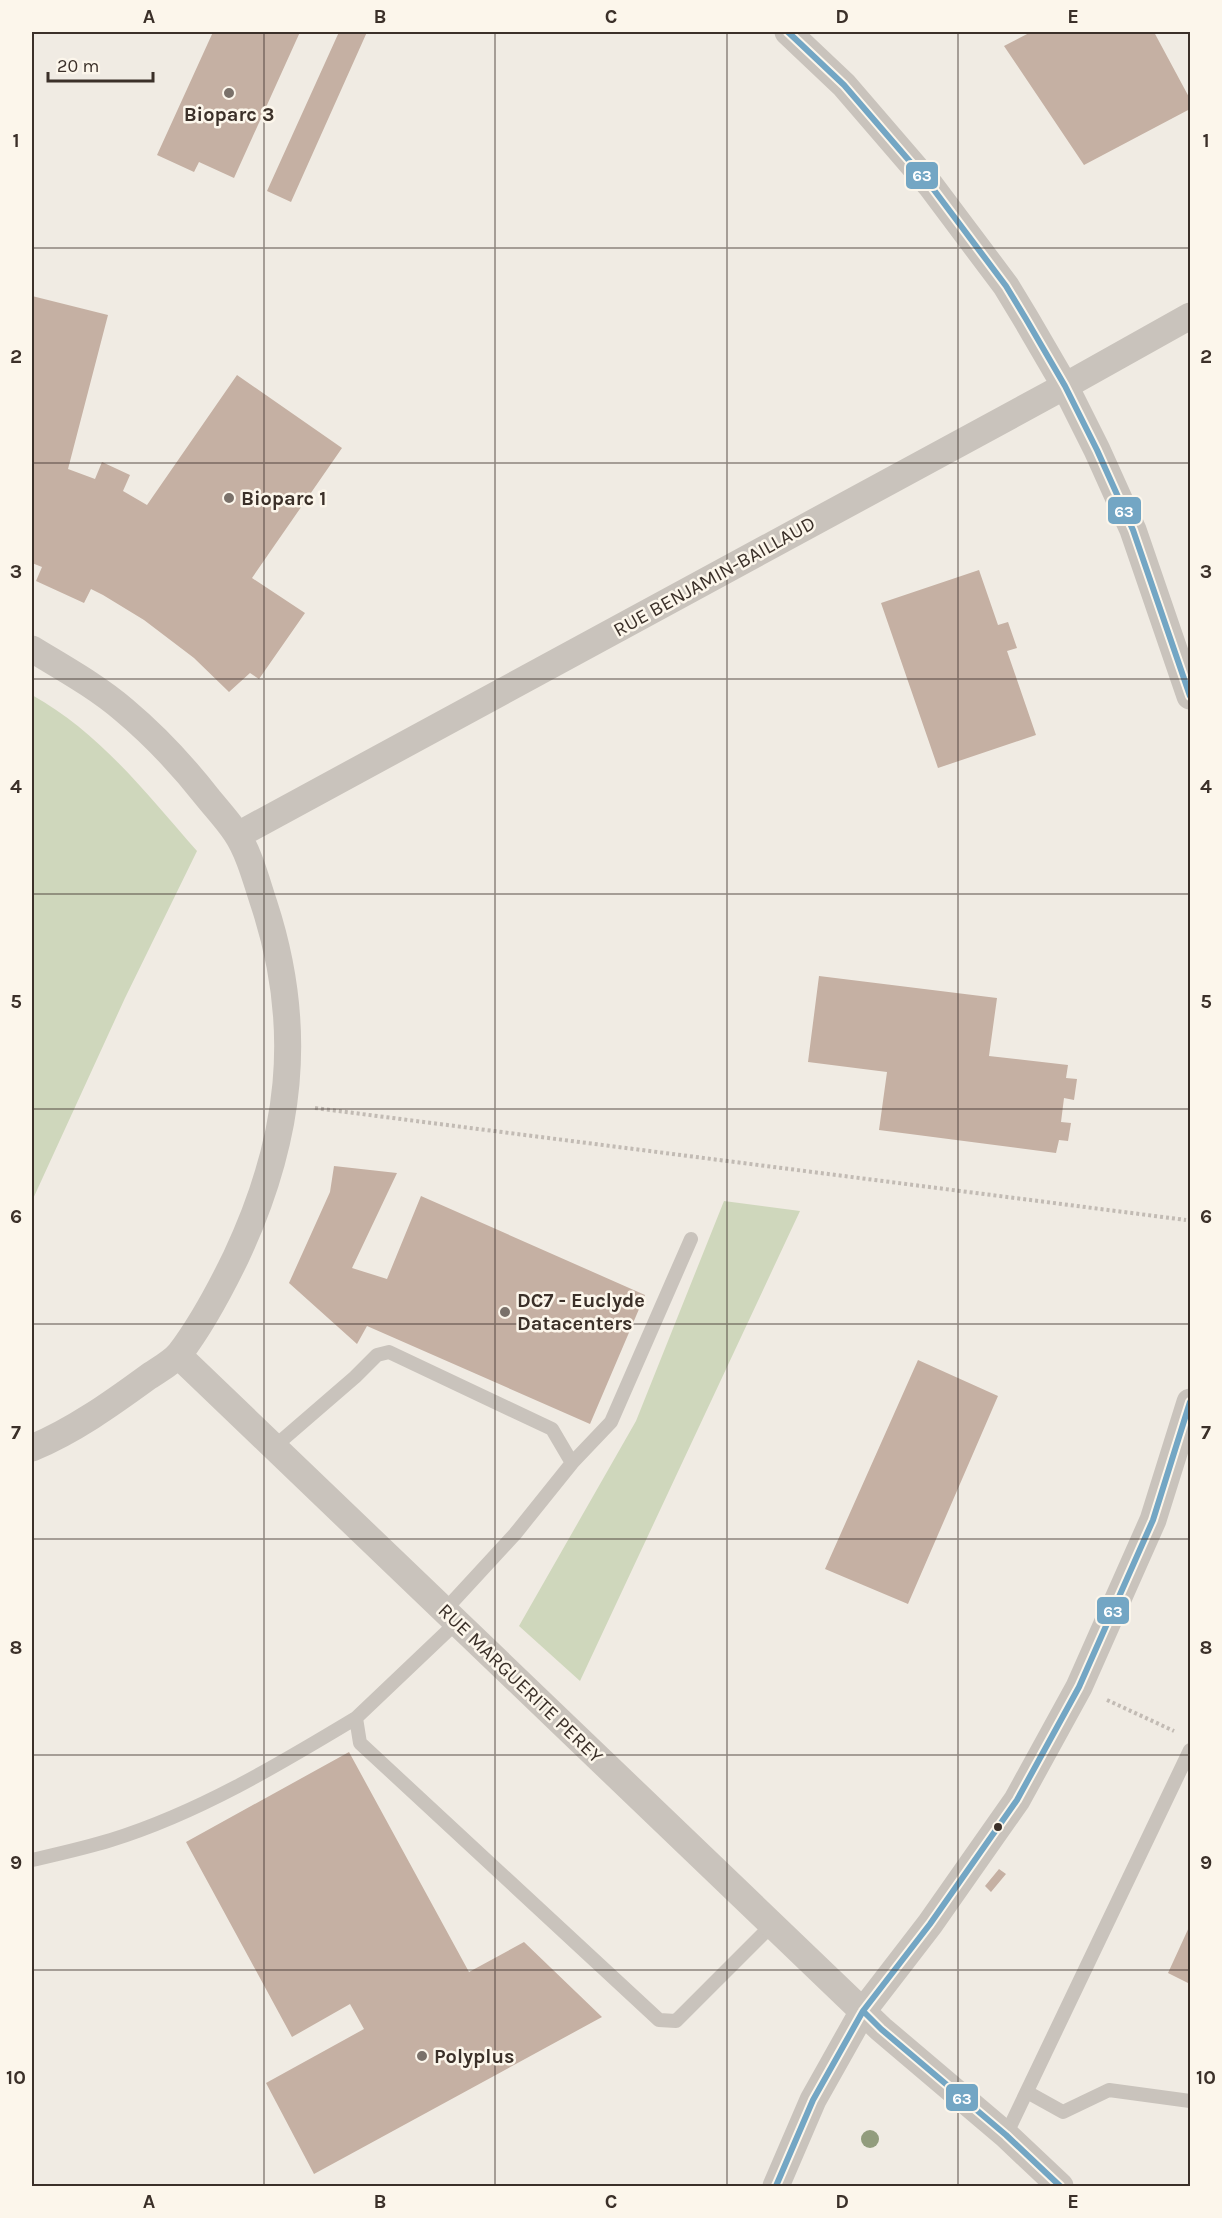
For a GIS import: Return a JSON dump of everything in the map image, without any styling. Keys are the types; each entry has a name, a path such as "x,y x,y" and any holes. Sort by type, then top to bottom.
{"street":[{"path":"788,32 844,85 931,186 1006,286 1065,386 1098,450 1133,530 1191,696"},
{"name":"RUE BENJAMIN-BAILLAUD","path":"238,835 1191,316"},
{"path":"32,649 80,677 124,710 165,748 238,835 257,882 282,968 287,1014 288,1060 283,1119 268,1175 247,1233 219,1292 178,1355 88,1418 32,1448"},
{"name":"RUE MARGUERITE PEREY","path":"178,1355 881,2030 1006,2134 1060,2187"},
{"path":"776,2187 813,2100 863,2011 930,1924 1017,1800 1079,1687 1153,1520 1191,1402"}],"lane":[{"path":"32,1860 112,1840 174,1816 270,1770 356,1718 451,1616 572,1463 611,1422 691,1239"},
{"path":"274,1448 377,1355 389,1352 552,1429 572,1463"},
{"path":"356,1718 360,1743 659,2020 676,2021 773,1924"},
{"path":"1006,2134 1191,1750"},
{"path":"1027,2091 1063,2112 1108,2090 1191,2101"}],"path":[{"path":"284,1104 1186,1220"},
{"path":"1079,1687 1181,1734"}],"green space":[{"path":"32,695 57,710 101,746 197,851 125,998 32,1201"},
{"path":"724,1201 800,1211 580,1681 519,1626 636,1421"}],"building":[{"name":"Bioparc 3","path":"213,32 300,32 234,178 199,162 194,172 157,155"},
{"path":"339,32 367,32 291,202 267,191"},
{"path":"1031,32 1154,32 1190,99 1190,109 1084,165 1004,46"},
{"name":"Bioparc 1","path":"32,296 108,315 68,469 95,479 102,462 130,475 123,491 147,505 237,375 342,448 252,578 305,613 259,679 250,673 229,692 194,658 144,620 103,595 91,589 84,603 36,581 42,567 32,563"},
{"path":"979,570 998,625 1008,622 1017,648 1007,651 1036,735 938,768 881,603"},
{"path":"819,976 997,998 989,1056 1068,1065 1066,1078 1077,1079 1074,1100 1064,1098 1061,1122 1071,1123 1068,1141 1059,1140 1056,1153 879,1130 887,1072 808,1062"},
{"name":"DC7 - Euclyde Datacenters","path":"334,1166 397,1173 352,1268 387,1279 421,1196 645,1295 590,1424 367,1326 357,1344 289,1283 330,1192"},
{"path":"918,1360 998,1396 908,1604 825,1569"},
{"path":"349,1752 469,1972 524,1942 602,2017 314,2174 266,2083 364,2029 350,2004 292,2037 186,1842"},
{"path":"999,1869 1006,1874 991,1892 985,1886"},
{"path":"1190,1925 1190,1984 1168,1973"}],"transit line":[{"name":"63","path":"788,32 844,85 931,186 1006,286 1026,319 1065,386 1133,530 1190,696"},
{"name":"63","path":"776,2186 813,2100 863,2011 930,1924 1017,1800 1079,1687 1153,1520 1190,1402"},
{"name":"63","path":"863,2011 881,2029 1006,2135 1060,2186"}],"place":[{"name":"Bioparc 3","path":"229,93"},
{"name":"Bioparc 1","path":"229,498"},
{"name":"DC7 - Euclyde Datacenters","path":"505,1312"},
{"name":"Polyplus","path":"422,2056"}]}
